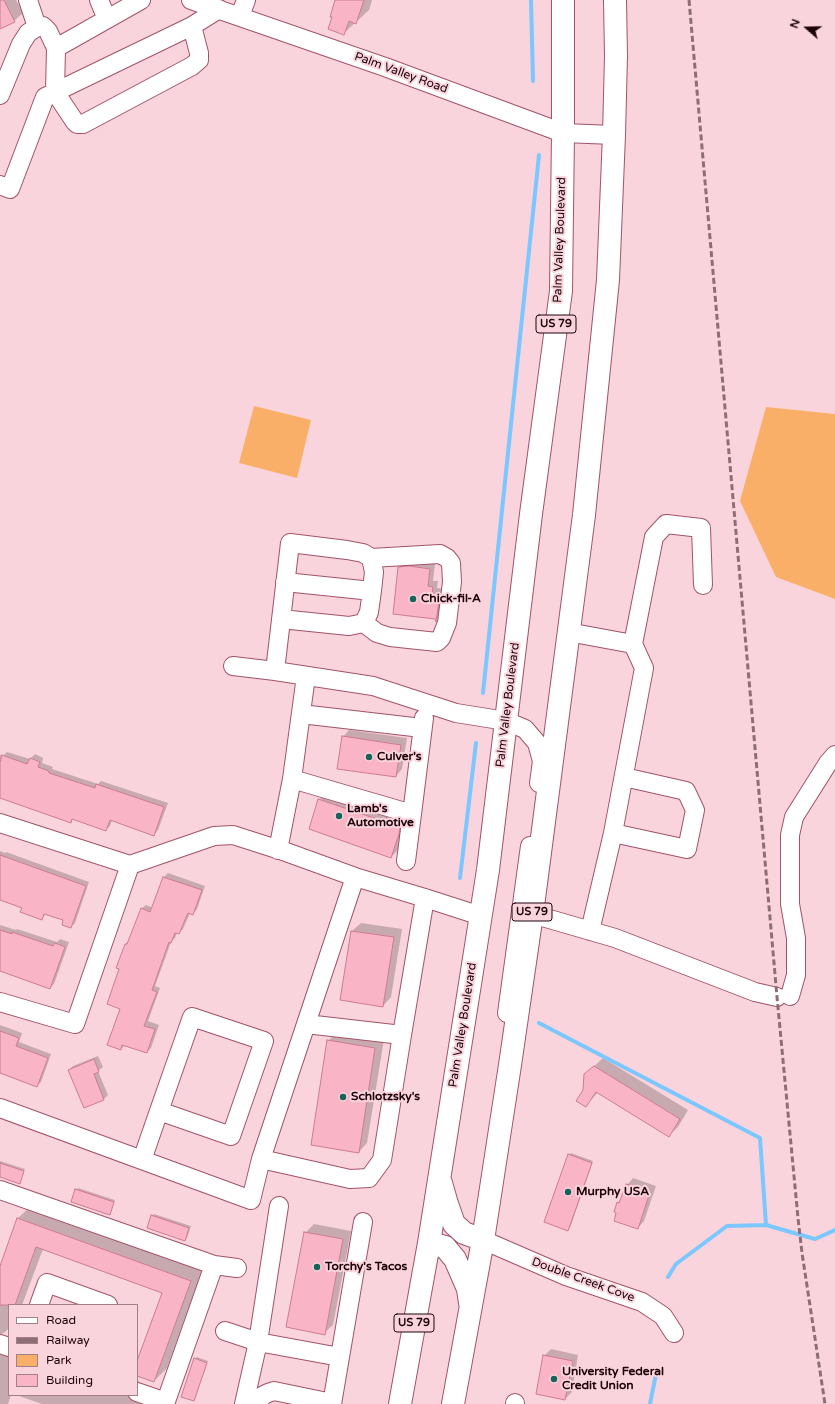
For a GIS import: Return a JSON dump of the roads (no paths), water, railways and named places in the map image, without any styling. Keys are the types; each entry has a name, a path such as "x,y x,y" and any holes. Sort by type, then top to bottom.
{"highway":[{"name":"Palm Valley Boulevard","path":"400,1404 440,1178 488,870 531,514 561,291 563,0"},
{"name":"US 79","path":"453,1404 483,1240 510,1065 532,914 584,515 608,280 616,56 614,0"},
{"path":"440,1178 454,1224 464,1233 483,1240"},
{"path":"429,1243 445,1247 455,1259 468,1289 471,1308"}],"street":[{"path":"28,0 37,27"},
{"path":"99,0 107,19"},
{"path":"56,48 141,0"},
{"name":"Palm Valley Road","path":"191,0 219,9 243,8 385,67 563,133 614,135"},
{"path":"0,185 10,189 45,98 192,26 219,9"},
{"path":"0,95 21,44 28,33 37,27 43,26 48,31 56,48 55,92 75,122 77,124 83,124 192,66 199,60 199,53 192,26"},
{"path":"590,931 613,833 644,668 633,644 654,537 666,524 701,528 703,585"},
{"path":"275,670 285,582 290,543 347,550 363,553 371,558 440,554 447,558 451,563 452,582 447,623 441,638 437,642 390,638 377,633 364,623 349,626 281,619"},
{"path":"364,623 369,612 372,591 374,572 371,558"},
{"path":"285,582 372,591"},
{"path":"568,632 633,644"},
{"path":"233,666 275,670 373,686 456,713 506,721 525,729 537,743 542,761 504,1031 510,1065"},
{"path":"278,850 292,779 306,676"},
{"path":"406,861 425,704"},
{"path":"302,714 422,728"},
{"path":"532,914 615,938 755,992 784,997 796,975 796,938 790,904 790,835 794,817 828,763 835,755"},
{"path":"613,833 687,849 696,810 686,791 624,777"},
{"path":"292,779 412,814"},
{"path":"0,822 130,865 214,836 233,835 355,877 480,916"},
{"path":"0,1002 75,1024 130,865"},
{"path":"0,1108 251,1200 261,1159 355,877"},
{"path":"261,1159 350,1179 368,1178 382,1160 425,898"},
{"path":"142,1160 159,1111 192,1017 264,1041 231,1136 159,1111"},
{"path":"306,1024 402,1035"},
{"path":"0,1190 214,1265 237,1268"},
{"path":"244,1404 258,1342 279,1206"},
{"path":"258,1404 262,1396 274,1391 332,1403 364,1222"},
{"name":"Double Creek Cove","path":"483,1240 566,1276 642,1302 663,1316 674,1333"},
{"path":"138,1392 165,1403 214,1265"},
{"path":"39,1304 46,1283 105,1304"},
{"path":"225,1331 258,1342 340,1357"}],"waterway":[{"path":"531,0 533,81"},
{"path":"483,693 539,155"},
{"path":"460,878 476,743"},
{"path":"539,1023 760,1138 766,1225"},
{"path":"668,1277 676,1264 727,1226 766,1225 815,1239 835,1230"},
{"path":"650,1404 656,1374"}],"railway":[{"path":"689,0 777,997 798,1218 825,1404"}],"place":[{"name":"Chick-fil-A","path":"413,599"},
{"name":"Culver's","path":"369,757"},
{"name":"Lamb's Automotive","path":"339,816"},
{"name":"Schlotzsky's","path":"343,1097"},
{"name":"Murphy USA","path":"568,1192"},
{"name":"Torchy's Tacos","path":"317,1267"},
{"name":"University Federal Credit Union","path":"554,1379"}]}
